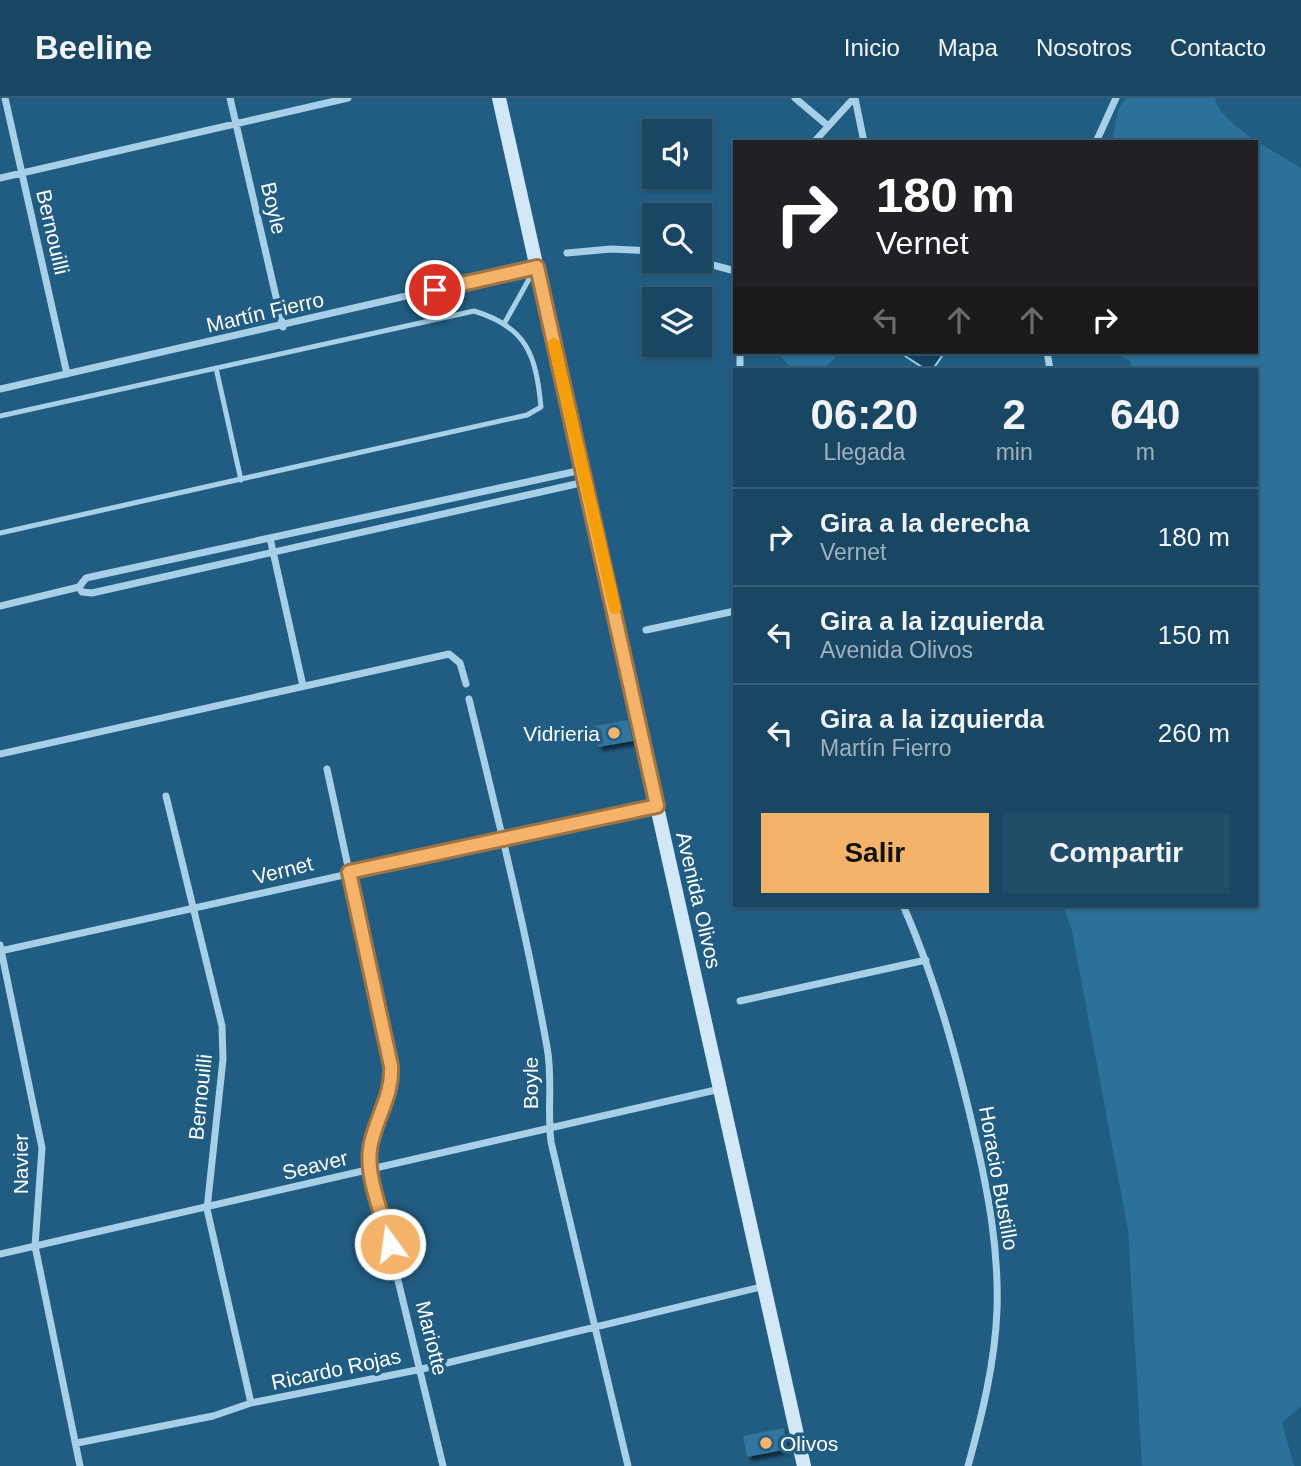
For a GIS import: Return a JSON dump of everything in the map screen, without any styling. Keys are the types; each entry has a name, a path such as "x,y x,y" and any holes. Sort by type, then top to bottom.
{"street":[{"name":"Bernouilli","path":"5,98 67,374"},
{"name":"Boyle","path":"230,98 284,327"},
{"path":"0,178 348,98"},
{"name":"Avenida Olivos","path":"499,98 804,1466"},
{"path":"795,98 827,125"},
{"path":"816,140 854,98"},
{"path":"854,98 864,140"},
{"path":"1097,140 1116,98"},
{"path":"567,253 611,249 642,250"},
{"path":"712,265 733,270"},
{"name":"Martín Fierro","path":"0,389 284,327 537,267"},
{"path":"0,607 79,587 86,578 404,509 584,476"},
{"path":"79,587 82,592 92,593 407,522 584,476"},
{"path":"404,509 407,522"},
{"path":"270,538 303,686"},
{"path":"646,630 733,611"},
{"path":"0,754 449,654 460,663 466,684"},
{"name":"Boyle","path":"469,699 503,839 548,1050 549,1129 628,1466"},
{"name":"Mariotte","path":"327,769 391,1066 392,1083 370,1147 371,1169 422,1369 443,1466"},
{"name":"Bernouilli","path":"166,796 224,1039 207,1209 251,1403"},
{"name":"Vernet","path":"0,949 194,910 349,872 657,806"},
{"name":"Horacio Bustillo","path":"904,907 926,960 965,1089 992,1217 997,1311 990,1373 968,1466"},
{"name":"Navier","path":"0,949 42,1148 35,1246 80,1466"},
{"path":"740,1001 926,960"},
{"name":"Seaver","path":"0,1254 720,1090"},
{"name":"Ricardo Rojas","path":"77,1443 214,1416 251,1403 422,1369 765,1286"}],"lane":[{"path":"504,324 537,267"},
{"path":"0,416 468,311 482,313 504,324 526,341 541,407 538,410 241,480 0,533"},
{"path":"216,368 241,480"}],"shaded area":[{"path":"1126,98 1215,98 1227,118 1255,140 1112,140 1118,110"},
{"path":"1258,142 1301,168 1301,1406 1282,1423 1294,1466 1142,1466 1128,1230 1072,931 1064,907 1258,907 1258,368 1131,368 1131,362 1118,354 1258,354"},
{"path":"778,354 839,354 825,368 792,368"},
{"path":"902,354 942,356 934,368 923,368"}],"building":[{"name":"Vidrieria","path":"628,720 633,741 598,747 594,726"},
{"name":"Olivos","path":"784,1428 788,1449 747,1457 743,1436"}],"slow traffic":[{"path":"554,344 615,608"}],"place":[{"name":"Vidrieria","path":"614,733"},
{"name":"Olivos","path":"766,1443"}],"route":[{"path":"390,1244 369,1156 376,1124 392,1083 391,1066 349,872 657,806 537,267 435,290"}]}
